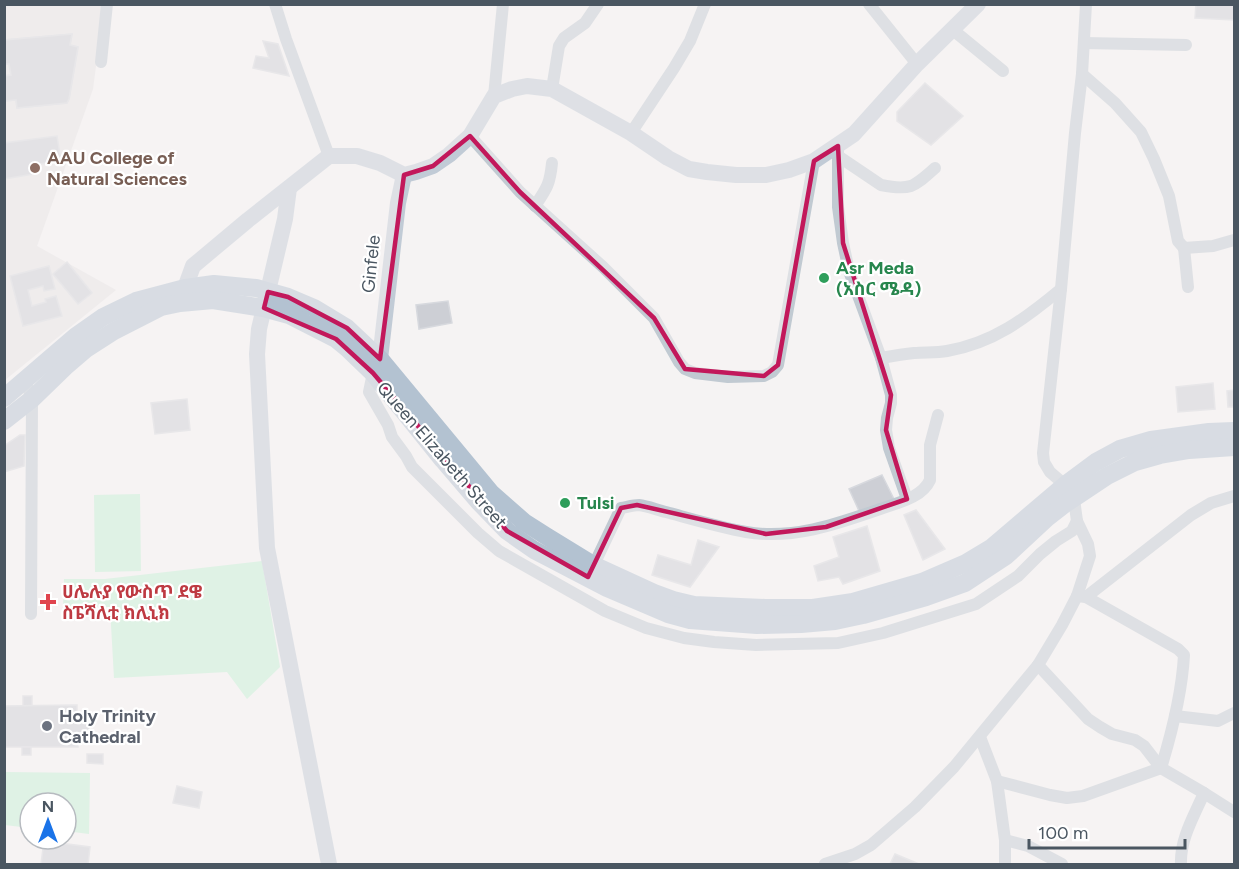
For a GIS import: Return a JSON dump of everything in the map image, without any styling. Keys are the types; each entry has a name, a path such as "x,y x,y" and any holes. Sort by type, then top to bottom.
{"main road":[{"name":"Queen Elizabeth Street","path":"4,398 76,336 103,317 136,301 185,288 214,292 341,333 376,366 443,460 478,501 507,531 534,550 590,571 607,588 690,620 757,625 835,621 926,597 965,583 1006,556 1047,518 1096,462 1120,449 1150,440 1234,431"},
{"name":"Queen Elizabeth Street","path":"4,421 32,399 86,349 114,331 161,307 214,292"},
{"name":"Queen Elizabeth Street","path":"1069,492 1134,462 1189,450 1234,447"}],"street":[{"path":"101,62 107,4"},
{"path":"275,4 329,156"},
{"path":"185,288 193,266 329,156 357,156 380,163 404,175 433,166 470,136 494,96 503,4"},
{"path":"552,89 559,46 564,38 585,23 598,4"},
{"path":"631,133 690,41 705,4"},
{"path":"869,4 917,64"},
{"path":"494,96 527,86 552,89 631,133 689,169 736,176 766,175 789,170 838,151 917,64 978,4"},
{"path":"1081,596 1090,556 1069,492 1050,472 1044,462 1043,453 1082,74 1086,4"},
{"path":"953,30 1003,71"},
{"path":"1084,43 1186,45"},
{"path":"1082,74 1141,132 1169,196 1178,241 1184,248 1188,287"},
{"path":"470,136 520,192 603,267 654,318 685,369 695,373 728,376 764,376 772,372 778,364 814,161"},
{"path":"838,151 881,185 888,187 911,187 918,184 935,168"},
{"path":"838,151 838,207 843,243 849,271 881,358 891,394 886,430 889,448 907,500"},
{"path":"535,206 548,186 552,162"},
{"name":"Ginfele","path":"376,366 398,202 404,175"},
{"path":"289,188 285,219 259,329 257,354 267,548 329,864"},
{"path":"1184,248 1213,246 1234,240"},
{"path":"881,358 946,351 978,343 1008,329 1061,289"},
{"path":"376,366 369,392 388,425 392,437 412,467 478,533 499,551 605,611 646,628 684,638 756,645 838,643 932,619 976,604 1002,588 1040,554 1072,531 1077,521"},
{"path":"25,380 32,399 31,614"},
{"path":"590,571 621,508 637,505 722,527 766,534 826,527 907,500 921,492 930,480 930,445 938,415"},
{"path":"825,864 857,859 915,807 954,767 1038,665 1081,596 1191,515 1211,503 1234,496"},
{"path":"1081,596 1178,649 1184,655 1171,736 1161,768"},
{"path":"1038,665 1088,719 1113,734 1135,740 1144,746 1161,768 1234,812"},
{"path":"1175,716 1218,721 1234,713"},
{"path":"980,737 997,781 1005,840 1005,864"},
{"path":"997,781 1067,798 1083,796 1161,768"},
{"path":"1181,864 1182,846 1204,793"},
{"path":"1005,840 1028,846 1062,864"}],"highlighted area":[{"path":"470,136 520,192 654,318 685,369 764,376 778,365 814,161 838,146 843,243 891,395 886,430 907,499 826,527 766,534 637,505 621,508 588,577 507,531 373,373 336,339 264,308 268,292 288,297 347,328 380,359 404,175 433,166"}],"shaded area":[{"name":"AAU College of Natural Sciences","path":"5,5 104,5 93,89 37,246 116,290 5,380"}],"green space":[{"path":"140,494 141,571 95,572 94,495"},
{"path":"262,561 280,667 247,699 227,672 114,678 110,607 63,608 64,579 105,579"},
{"path":"5,772 90,773 89,834 78,833 78,791 18,791 18,827 5,825"}],"building":[{"path":"1196,4 1234,4 1234,20 1195,18"},
{"path":"72,34 70,45 78,47 67,103 17,108 16,100 4,101 4,76 11,75 9,64 4,64 4,40","holes":["63,53 56,90 53,54","38,62 39,81 22,82 22,73 16,74 15,64"]},
{"path":"72,34 70,45 78,47 67,103 17,108 16,100 4,101 4,76 11,75 9,64 4,64 4,40"},
{"path":"263,41 278,44 289,76 253,68 256,56 269,58"},
{"path":"925,83 963,116 931,145 897,121 897,112"},
{"path":"57,136 61,161 33,165 34,174 4,179 4,143"},
{"path":"67,262 92,293 78,304 53,274"},
{"path":"49,266 55,289 44,291 43,286 28,290 32,306 56,296 62,316 23,326 10,276"},
{"path":"448,301 452,323 419,329 416,305"},
{"path":"1213,383 1215,409 1178,412 1176,387"},
{"path":"1234,390 1234,407 1228,407 1227,391"},
{"path":"187,399 190,430 155,434 151,403"},
{"path":"20,435 25,435 24,466 4,472 4,446"},
{"path":"882,475 895,501 860,513 849,489"},
{"path":"916,510 945,549 923,560 904,515"},
{"path":"867,526 880,571 843,584 839,577 818,581 814,566 839,557 833,537"},
{"path":"698,540 719,547 690,587 652,575 658,555 691,565"},
{"path":"23,696 32,696 32,706 23,706"},
{"name":"Holy Trinity Cathedral","path":"77,705 77,717 89,717 89,735 77,735 78,747 4,747 4,706"},
{"path":"22,747 31,747 31,755 22,755"},
{"path":"87,754 103,754 103,764 87,763"},
{"path":"177,786 202,792 199,808 173,803"},
{"path":"78,845 90,847 88,864 41,864 43,851 78,851"},
{"path":"895,854 919,864 890,864"}],"place":[{"name":"AAU College of Natural Sciences","path":"35,168"},
{"name":"Asr Meda (አስር ሜዳ)","path":"824,278"},
{"name":"Tulsi","path":"565,503"},
{"name":"ሀሌሉያ የውስጥ ደዌ ስፔሻሊቲ ክሊኒክ","path":"48,602"},
{"name":"Holy Trinity Cathedral","path":"47,726"}]}
